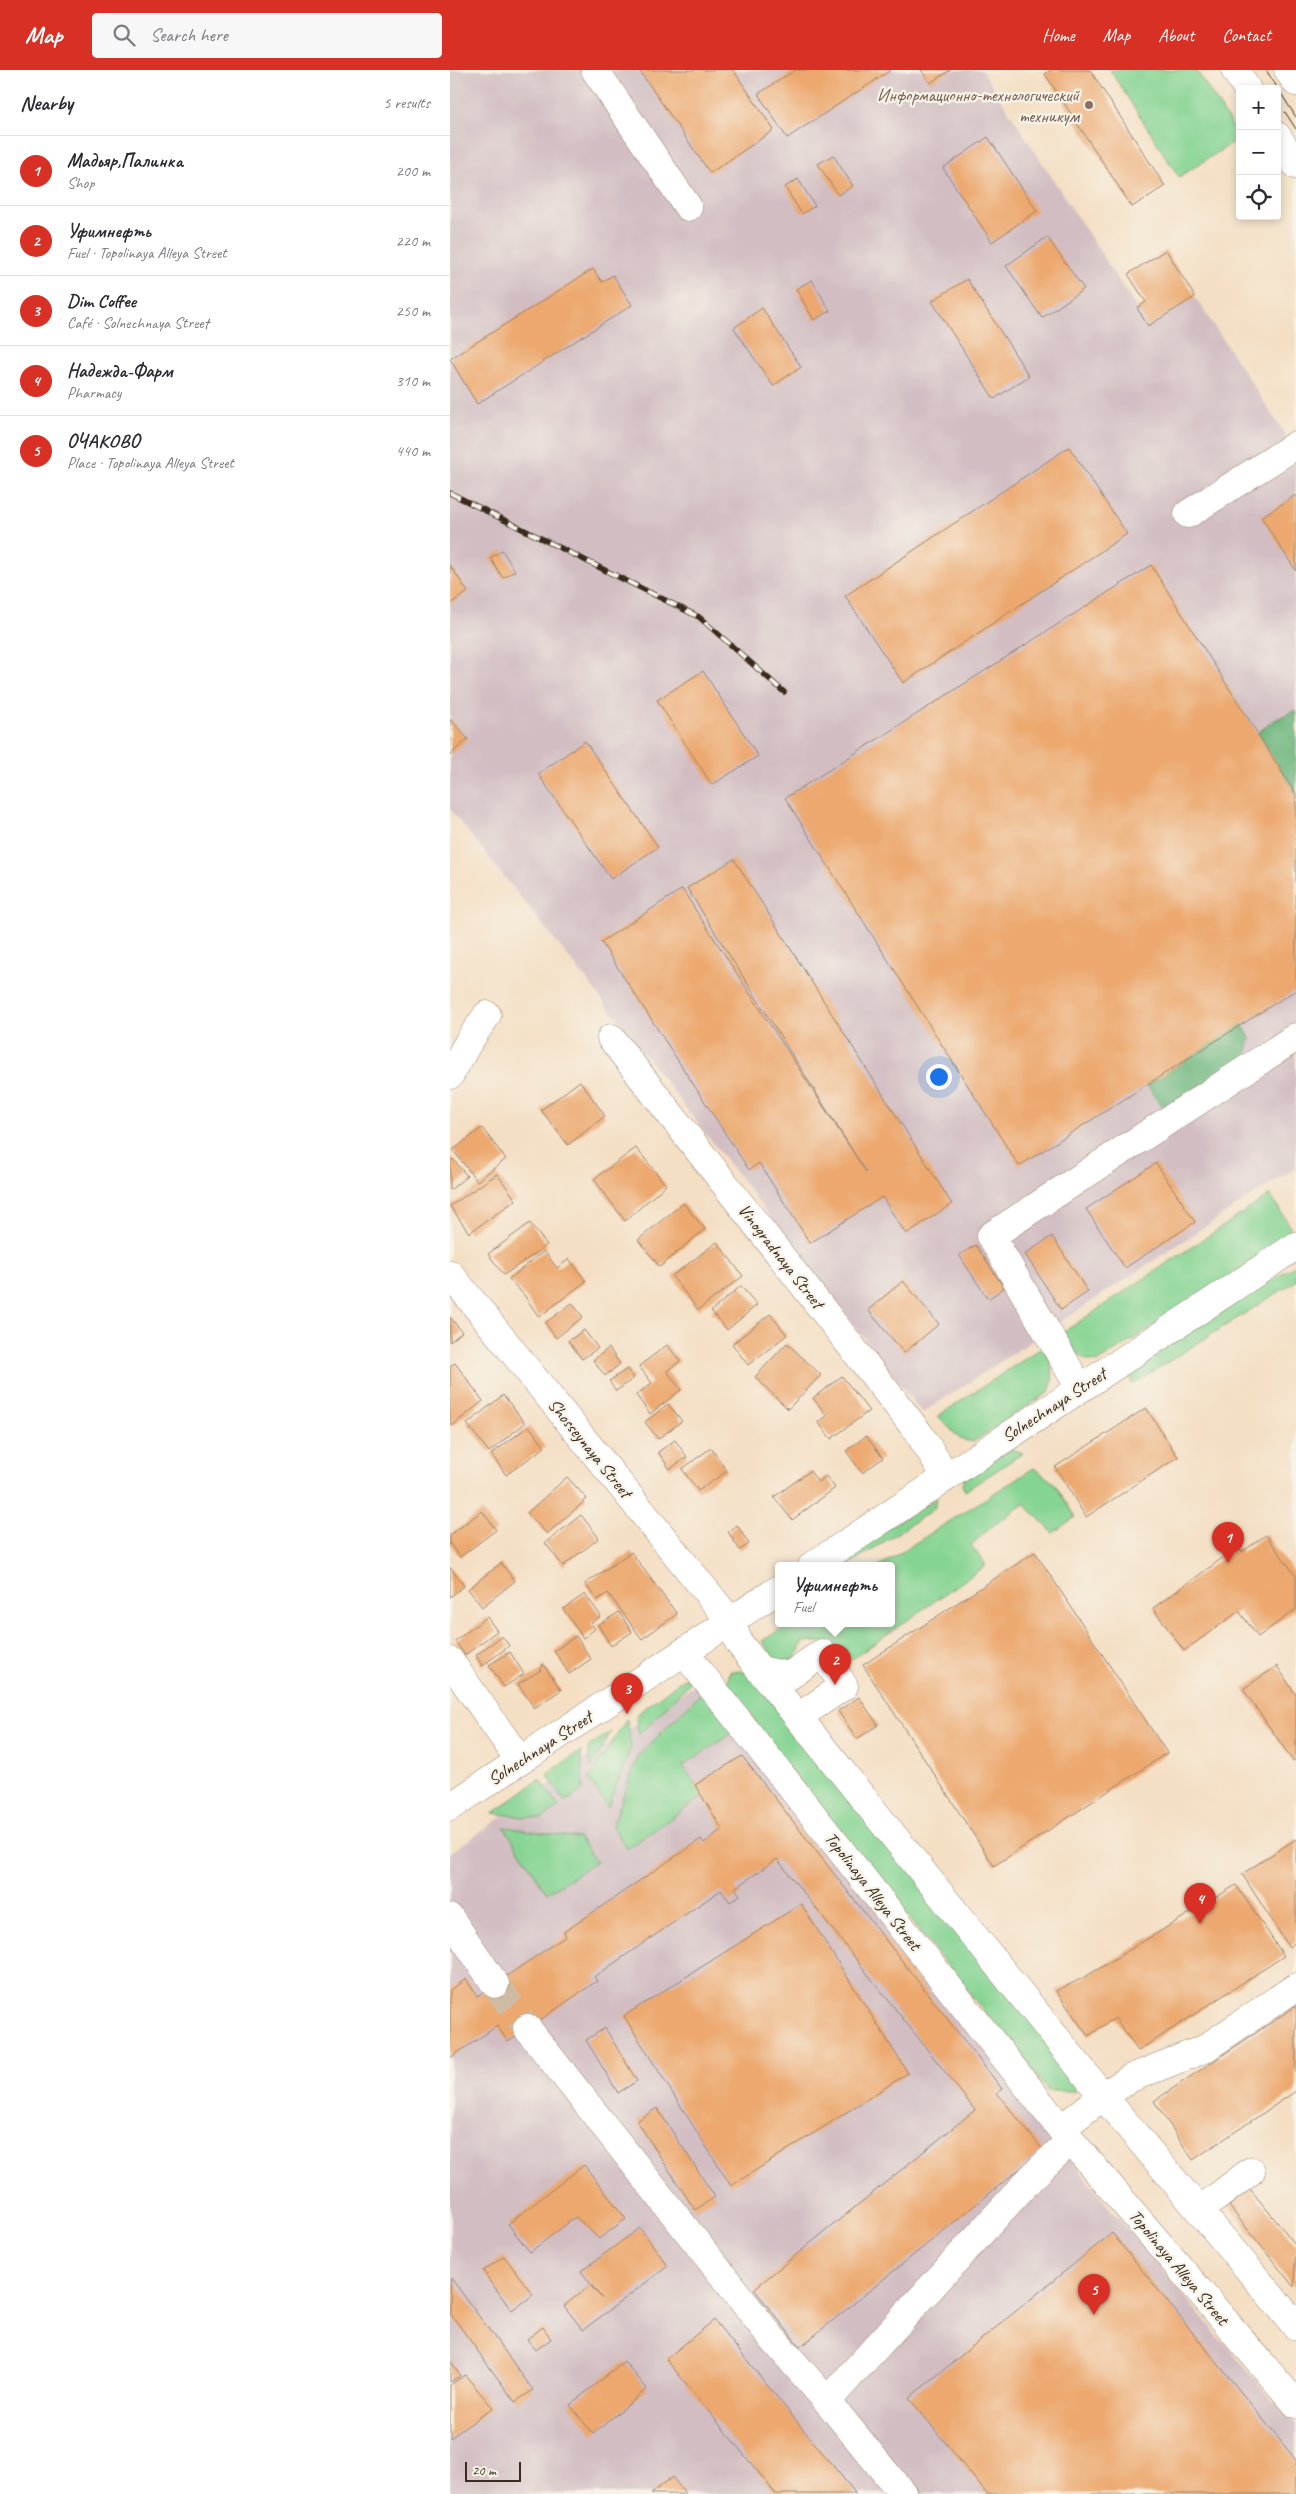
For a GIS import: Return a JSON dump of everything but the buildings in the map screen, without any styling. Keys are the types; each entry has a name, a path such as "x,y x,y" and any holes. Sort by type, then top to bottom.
{"street":[{"path":"595,70 688,207"},
{"path":"1235,70 1244,85"},
{"path":"1288,70 1296,82"},
{"path":"1281,142 1296,165"},
{"path":"1188,514 1296,445"},
{"path":"450,1075 469,1041 487,1015"},
{"path":"1080,1388 991,1236 1296,1037"},
{"name":"Vinogradnaya Street","path":"611,1038 918,1432 946,1476"},
{"name":"Solnechnaya Street","path":"818,1562 1296,1246"},
{"name":"Shosseynaya Street","path":"450,1274 730,1622"},
{"name":"Solnechnaya Street","path":"450,1807 775,1592"},
{"path":"730,1622 739,1643 760,1670 1103,2096 1296,2326"},
{"name":"Topolinaya Alleya Street","path":"684,1652 1066,2135 1296,2404"},
{"path":"760,1670 789,1676 822,1653 844,1686 798,1717"},
{"path":"450,1661 520,1761"},
{"path":"450,1918 495,1984"},
{"path":"827,2401 1031,2178 1066,2135 1103,2096 1131,2078 1204,2049 1296,1987"},
{"path":"527,2028 772,2338 827,2401 903,2494"},
{"path":"1200,2210 1250,2171"}],"shaded area":[{"path":"450,70 982,70 1148,326 1195,297 1296,451 1296,1167 922,1413 586,979 450,809"},
{"path":"700,1680 1102,2199 1274,2402 1280,2402 1296,2423 1296,2494 450,2494 450,1853"}],"green space":[{"path":"1110,70 1196,70 1236,132 1236,141 1179,177"},
{"path":"1296,710 1296,794 1257,733 1275,720"},
{"path":"1242,1024 1250,1038 1246,1056 1168,1107 1160,1104 1147,1085"},
{"path":"1270,1195 1290,1226 1289,1238 1098,1362 1085,1359 1076,1353 1062,1333"},
{"path":"1296,1265 1296,1281 1133,1384 1129,1377 1132,1369"},
{"path":"1043,1347 1053,1374 1049,1392 973,1442 960,1439 938,1416"},
{"path":"1011,1449 1023,1453 965,1491 962,1485 965,1476"},
{"path":"1034,1468 1054,1483 1075,1517 1053,1533 1024,1504 995,1524 971,1545 986,1565 848,1662 824,1642 803,1642 795,1659 777,1662 762,1641 784,1627 895,1627 895,1562 885,1562"},
{"path":"937,1498 934,1509 853,1562 832,1562"},
{"path":"730,1671 750,1672 1079,2078 1075,2091 1048,2091 726,1690"},
{"path":"684,1678 694,1678 639,1735 636,1715"},
{"path":"703,1691 733,1732 683,1766 703,1796 627,1849 612,1826 639,1755"},
{"path":"627,1719 631,1747 608,1808 589,1779"},
{"path":"611,1732 591,1768 588,1747"},
{"path":"581,1751 583,1790 565,1802 547,1774"},
{"path":"540,1779 559,1807 541,1819 493,1813"},
{"path":"504,1827 579,1838 596,1862 547,1893"}],"tunnel":[{"path":"495,1984 527,2028"}],"tram line":[{"path":"1266,70 1296,117"},
{"path":"1285,112 1296,129"}],"railway":[{"path":"450,493 699,617 784,692"}],"place":[{"name":"Информационно-технологический техникум","path":"1089,105"},
{"name":"Мадьяр,Палинка","path":"1228,1563"},
{"name":"Уфимнефть","path":"835,1685"},
{"name":"Dim Coffee","path":"627,1714"},
{"name":"Надежда-Фарм","path":"1200,1924"},
{"name":"ОЧАКОВО","path":"1094,2315"}]}
